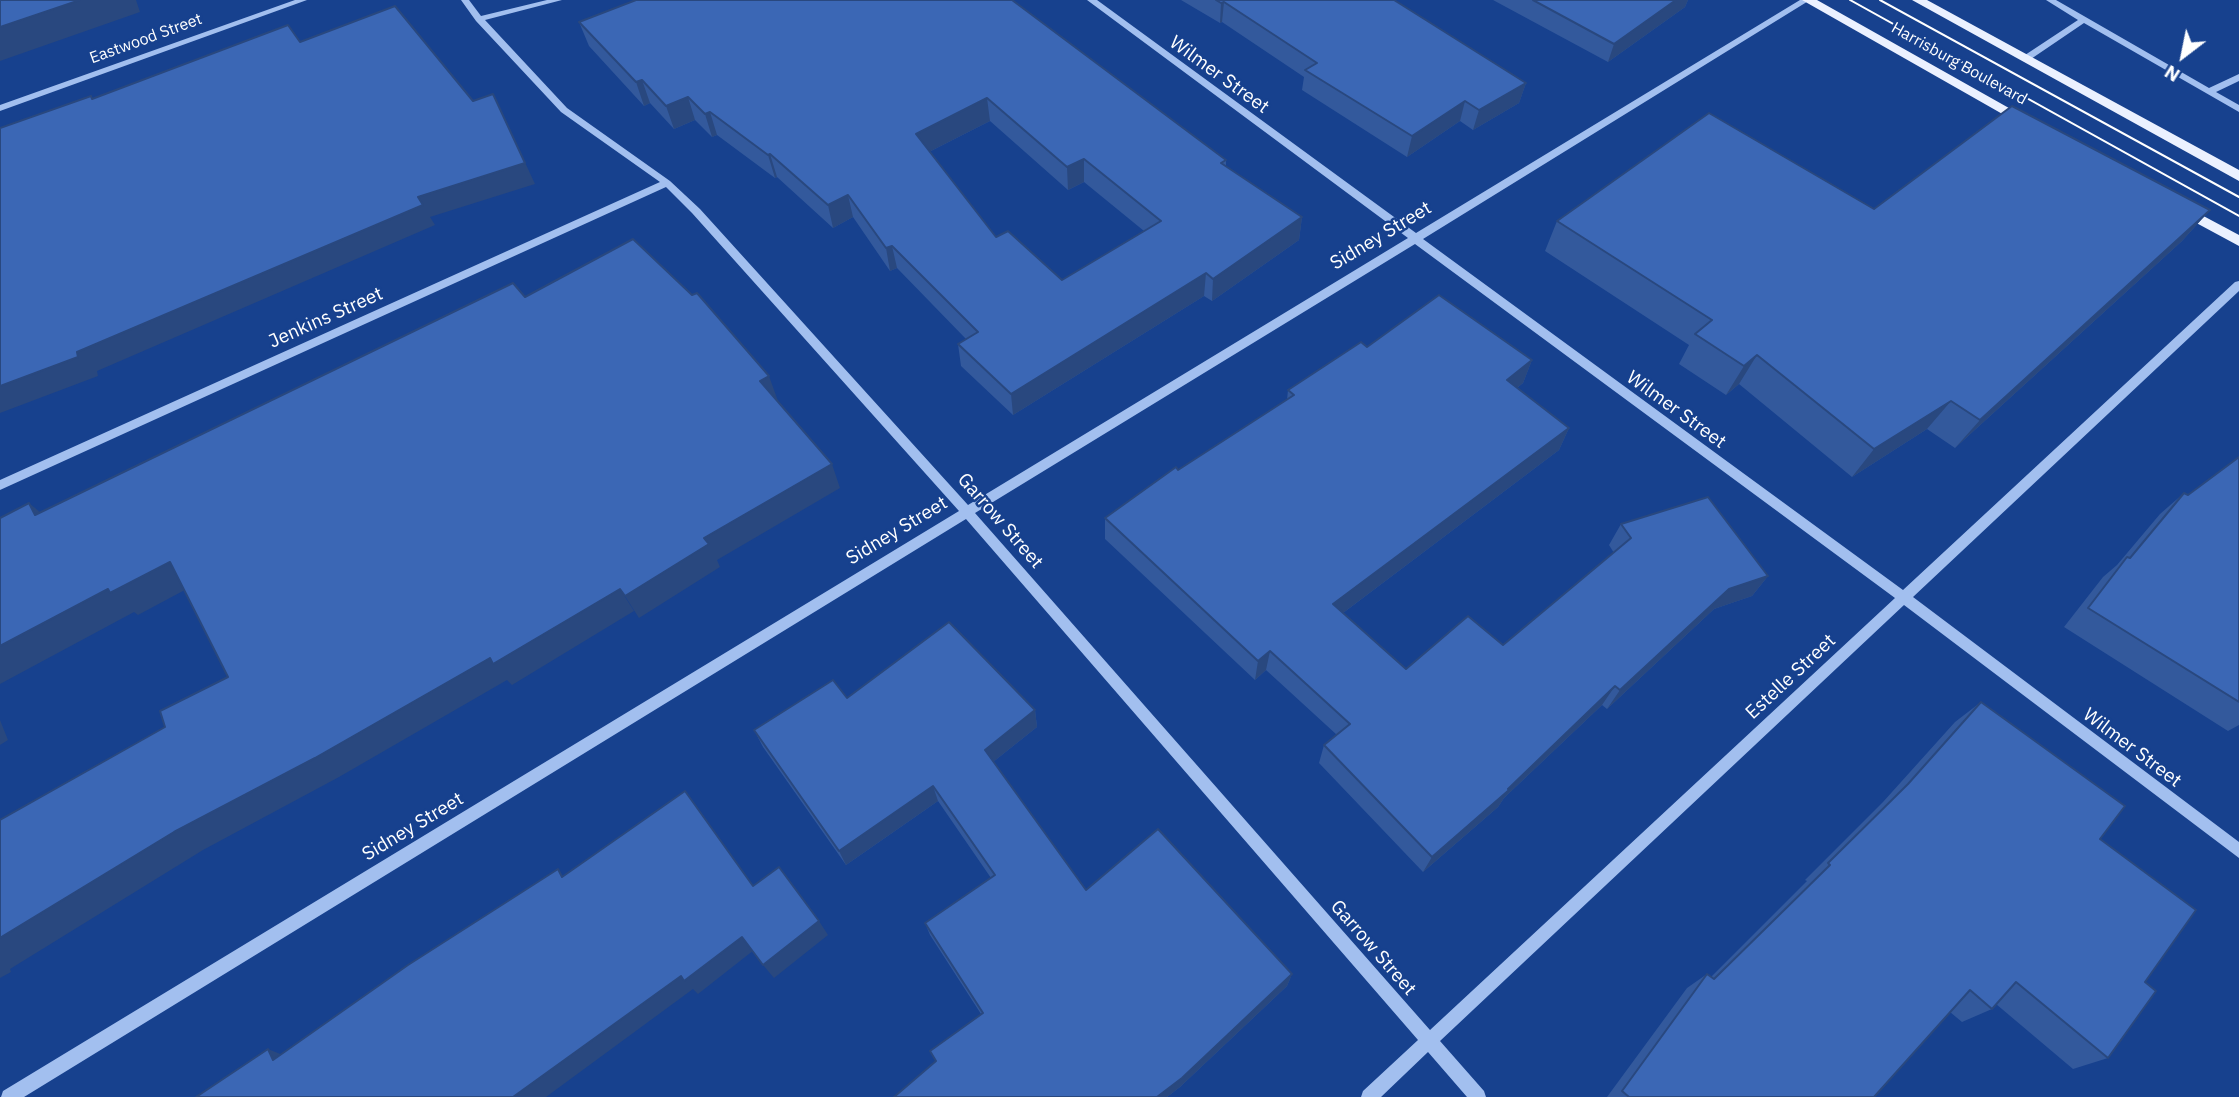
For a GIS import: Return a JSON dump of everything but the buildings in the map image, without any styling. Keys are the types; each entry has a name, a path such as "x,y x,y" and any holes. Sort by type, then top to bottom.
{"main road":[{"name":"Harrisburg Boulevard","path":"1807,0 2035,127"},
{"name":"Harrisburg Boulevard","path":"1917,0 2239,176"},
{"path":"2167,201 2239,241"}],"street":[{"name":"Eastwood Street","path":"0,108 303,0"},
{"name":"Garrow Street","path":"465,0 479,19 564,110 667,183 696,211 966,511 1478,1097"},
{"path":"479,19 558,0"},
{"name":"Wilmer Street","path":"1091,0 1904,598 2239,851"},
{"name":"Sidney Street","path":"9,1097 1807,0"},
{"path":"2050,0 2239,108"},
{"path":"2210,91 2239,77"},
{"name":"Jenkins Street","path":"0,485 667,183"},
{"name":"Estelle Street","path":"1369,1097 2239,285"}],"lane":[{"path":"2025,59 2085,19"}],"tram line":[{"path":"1850,0 2239,216"},
{"path":"1880,0 2239,197"}]}
